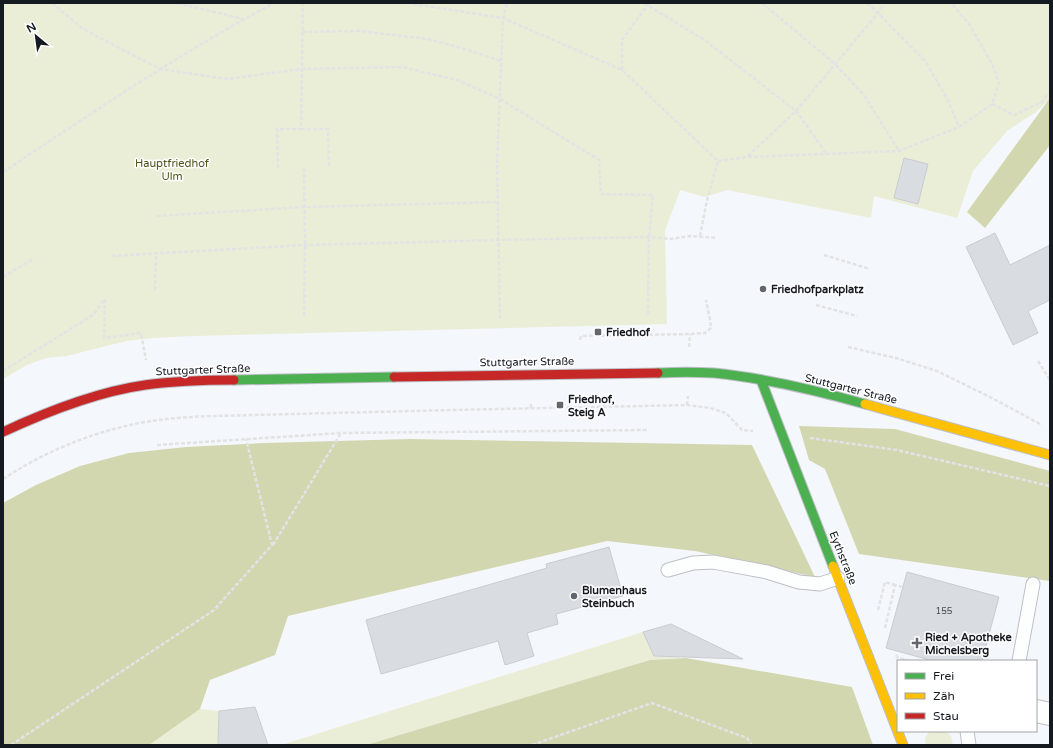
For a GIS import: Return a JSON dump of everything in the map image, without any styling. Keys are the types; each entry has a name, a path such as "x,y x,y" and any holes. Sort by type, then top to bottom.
{"main road":[{"name":"Stuttgarter Straße","path":"3,432 28,419 79,400 118,390 152,384 220,380 682,372 710,373 761,380 834,395 1050,455"},
{"name":"Eythstraße","path":"761,380 858,630 895,717"},
{"name":"Eythstraße","path":"899,732 903,745"}],"street":[{"path":"1037,711 1050,714"}],"lane":[{"path":"668,570 693,563 713,562 767,572 799,582 820,584 838,578"},
{"path":"1019,660 1033,584"},
{"path":"967,732 969,745"}],"path":[{"path":"52,3 83,29 160,69 228,79 301,69 402,67 457,80 500,99 599,160 601,194 653,196 650,237 648,315"},
{"path":"177,3 244,19"},
{"path":"3,172 160,69 274,3"},
{"path":"301,129 303,3"},
{"path":"407,3 503,18 622,70 718,161"},
{"path":"500,319 496,164 503,18 507,3"},
{"path":"762,3 835,64 864,94 899,151"},
{"path":"867,3 925,61 948,100 959,127"},
{"path":"748,157 796,111 885,3"},
{"path":"718,161 748,157 899,151 959,127 992,104 998,83 992,64 968,24 951,3"},
{"path":"622,70 622,40 646,4 706,41 796,111 826,153"},
{"path":"302,32 359,31 428,40 501,60"},
{"path":"992,104 1014,115 1042,102 1050,92"},
{"path":"278,168 278,129 328,129 329,168"},
{"path":"700,236 707,200 718,161"},
{"path":"304,168 304,317"},
{"path":"157,216 305,207 497,202"},
{"path":"112,256 305,245 650,237 670,239 690,236 716,238"},
{"path":"155,290 156,254"},
{"path":"824,255 870,270"},
{"path":"3,277 34,258"},
{"path":"3,371 93,315 105,299 104,338 141,332 152,384"},
{"path":"580,340 580,336 705,333 711,328 706,300"},
{"path":"816,305 857,316"},
{"path":"848,347 896,358 937,371 1044,426"},
{"path":"1038,360 1050,380"},
{"path":"604,401 604,407"},
{"path":"531,402 531,408"},
{"path":"3,479 32,462 73,442 131,425 181,418 212,416 688,405 710,408 726,413 742,430 897,450 1050,486"},
{"path":"157,445 341,433 647,430"},
{"path":"11,745 214,610 272,545 341,433"},
{"path":"246,439 272,545"},
{"path":"858,630 874,623 885,582 903,587"},
{"path":"887,634 884,629 896,585"},
{"path":"894,650 898,658 905,660"},
{"path":"532,745 652,703 747,738 752,745"}],"green space":[{"name":"Hauptfriedhof Ulm","path":"3,3 1050,3 1050,99 1036,112 1007,131 973,171 957,218 874,196 871,218 727,190 705,197 680,190 665,231 667,324 153,338 127,341 67,356 46,358 27,365 3,379"},
{"path":"1050,98 1050,145 985,228 967,212"},
{"path":"799,426 895,429 1050,471 1050,581 859,554 825,469 809,460"},
{"path":"410,439 752,445 815,577 695,551 607,541 288,616 275,655 210,680 200,709 149,745 3,745 3,503 36,485 80,466 129,453 186,447 265,443"},
{"path":"643,632 680,657 650,660 366,745 281,745"},
{"path":"686,658 852,687 873,745 366,745 650,660"},
{"path":"200,709 219,711 218,745 149,745"},
{"path":"930,732 947,732 951,736 953,745 926,745 925,741"}],"building":[{"path":"904,158 928,164 918,204 894,198"},
{"path":"995,233 1010,265 1050,245 1050,300 1028,311 1038,333 1013,345 966,247"},
{"path":"609,547 623,596 556,614 558,624 527,633 534,656 505,665 498,641 381,674 366,620 547,568 546,564"},
{"path":"907,572 999,597 982,660 929,660 886,648"},
{"path":"671,624 743,659 654,656 643,632"},
{"path":"255,707 268,745 218,745 219,711"}],"traffic: fast":[{"path":"658,373 686,372 733,375 809,389 865,404"},
{"path":"234,380 394,377"},
{"path":"761,380 833,566"}],"traffic: slow":[{"path":"865,404 1050,455"},
{"path":"833,566 897,730"},
{"path":"898,732 903,745"}],"traffic: jam":[{"path":"394,377 658,373"},
{"path":"3,432 72,403 108,392 145,385 234,380"}],"place":[{"name":"Friedhofparkplatz","path":"763,289"},
{"name":"Friedhof","path":"598,332"},
{"name":"Friedhof, Steig A","path":"560,405"},
{"name":"Blumenhaus Steinbuch","path":"574,596"},
{"name":"Ried + Apotheke Michelsberg","path":"917,643"}]}
